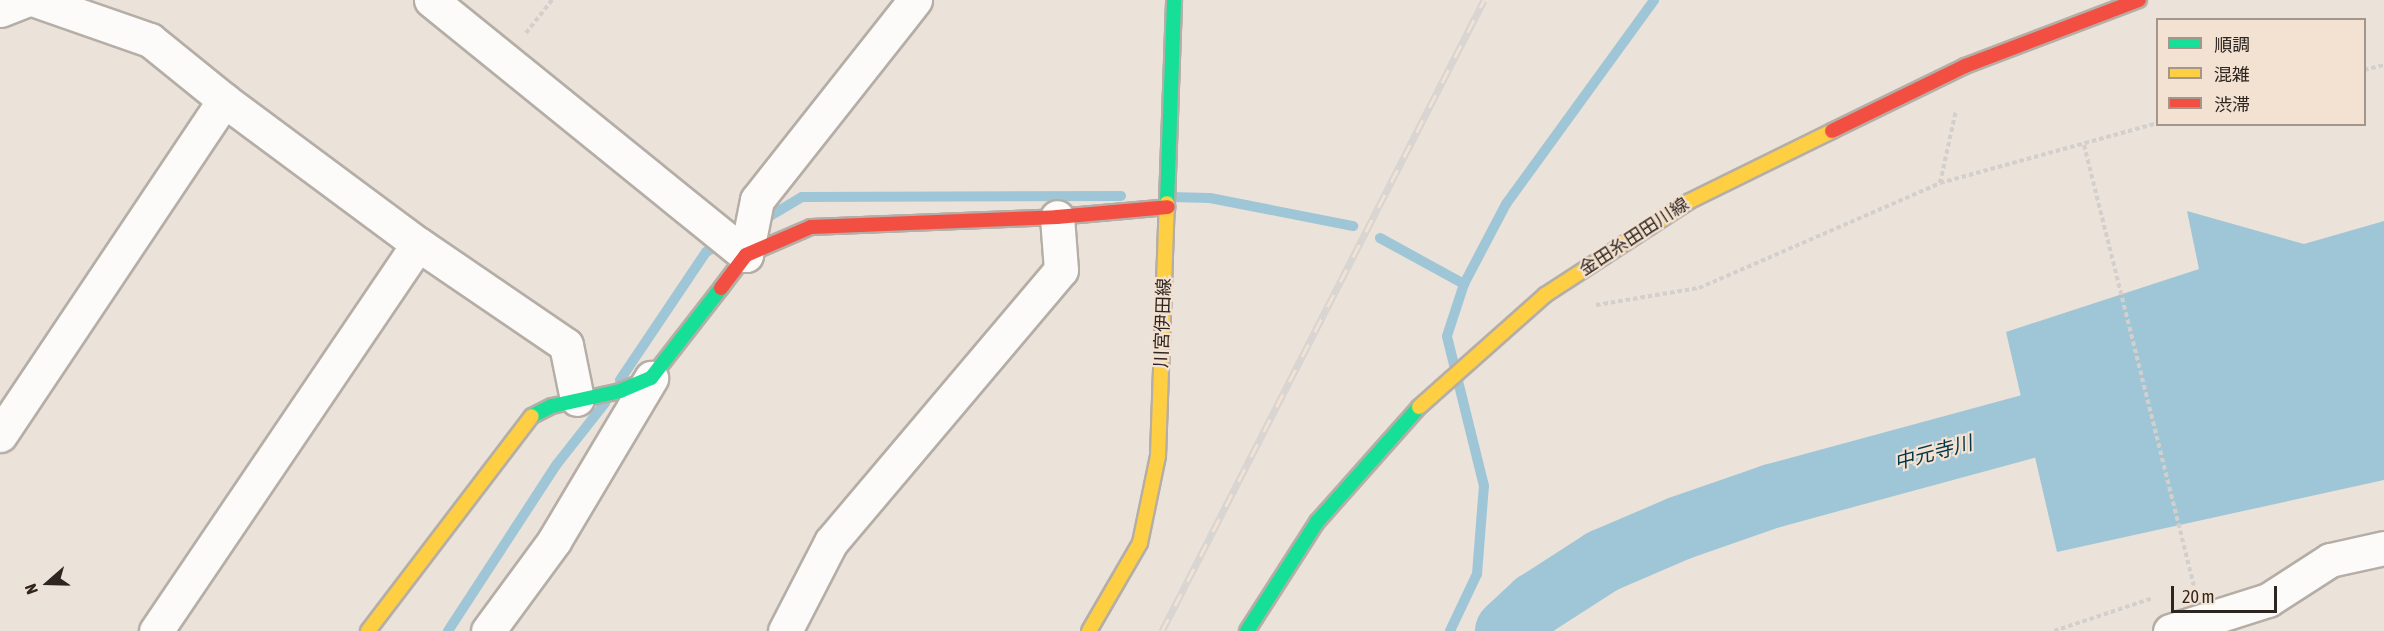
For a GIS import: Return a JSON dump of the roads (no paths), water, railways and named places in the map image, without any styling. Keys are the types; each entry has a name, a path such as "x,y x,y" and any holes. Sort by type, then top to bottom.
{"main road":[{"name":"川宮伊田線","path":"1089,631 1140,543 1158,456 1174,0"},
{"name":"金田糸田田川線","path":"1246,631 1317,522 1413,411 1545,295 1688,202 1965,66 2139,0"},
{"path":"368,631 527,419 552,406 620,391 651,378 746,255 811,227 1057,217 1168,207"}],"street":[{"path":"0,10 26,0"},
{"path":"35,0 150,40 224,100 417,244 566,345 577,399"},
{"path":"431,0 746,255 757,200 915,0"},
{"path":"0,435 224,100"},
{"path":"785,631 831,542 1061,270 1057,217"},
{"path":"156,631 417,244"},
{"path":"488,631 554,541 651,378"},
{"path":"2170,631 2268,600 2330,560 2384,548"}],"water":[{"path":"2187,211 2304,244 2384,221 2384,480 2057,552 2006,332 2199,269"}],"waterway":[{"path":"1450,631 1477,574 1484,486 1447,336 1464,284 1506,204 1654,0"},
{"path":"760,222 802,197 1121,196"},
{"path":"1170,197 1210,198 1353,226"},
{"path":"1380,238 1464,284"},
{"path":"620,380 706,252 723,243"},
{"path":"448,631 557,464 605,403"},
{"name":"中元寺川","path":"1507,631 1536,604 1603,561 1680,528 1772,496 2115,403"}],"railway":[{"path":"1162,631 1484,0"}]}
